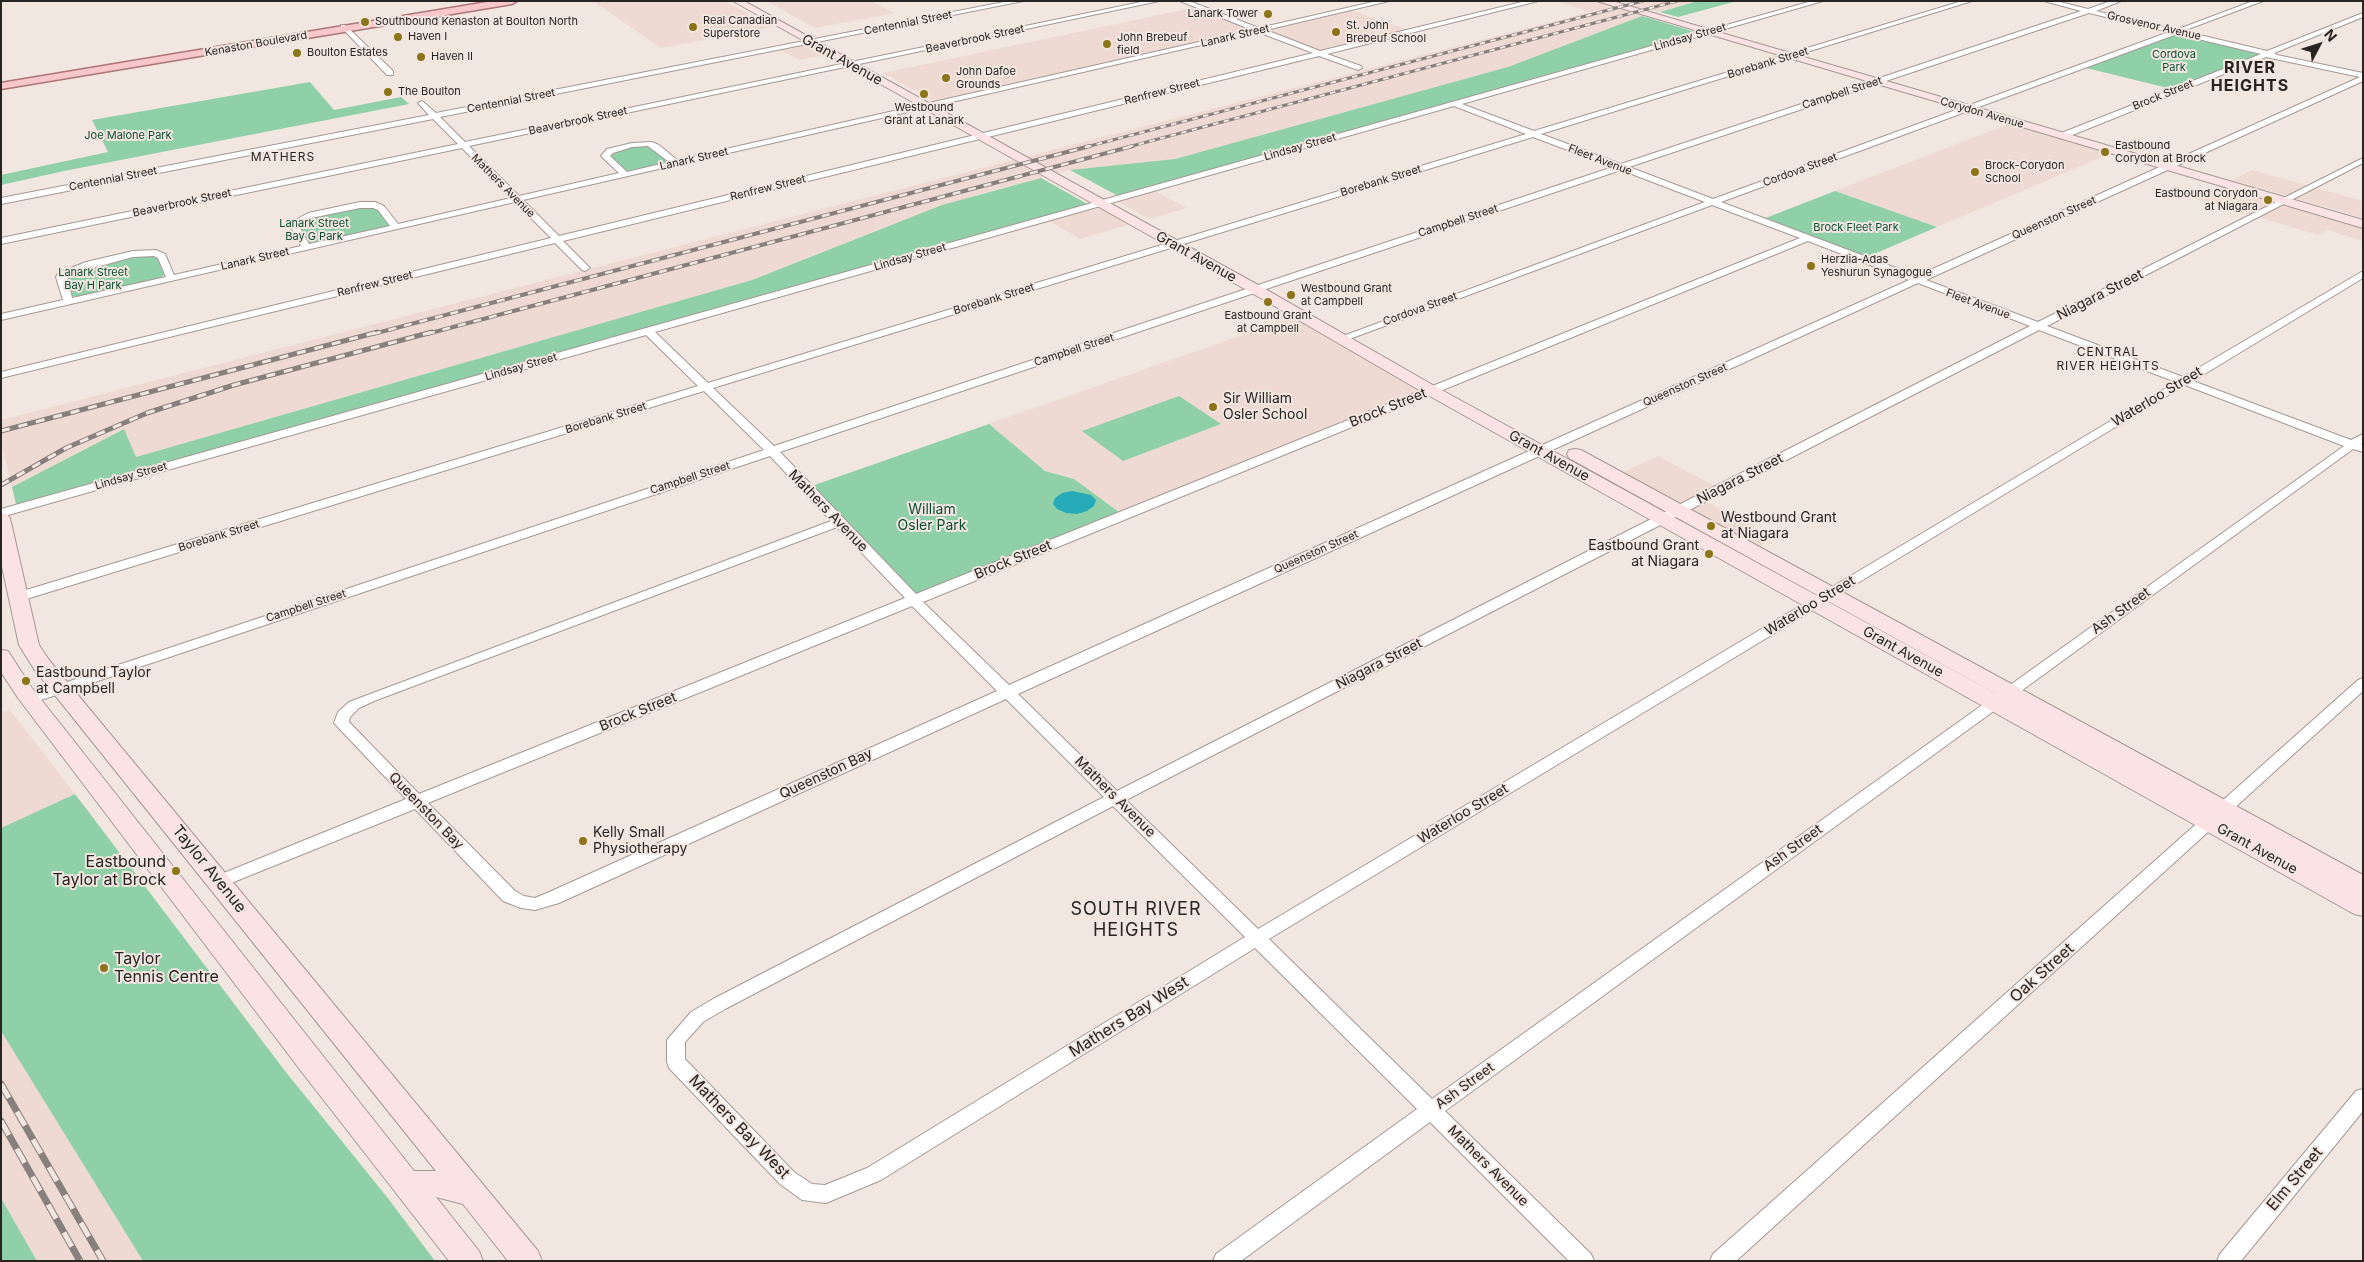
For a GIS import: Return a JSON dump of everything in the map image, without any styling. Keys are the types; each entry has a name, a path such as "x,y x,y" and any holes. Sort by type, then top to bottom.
{"main road":[{"name":"Kenaston Boulevard","path":"1,86 492,1"},
{"name":"Kenaston Boulevard","path":"1,82 512,1"},
{"name":"Grant Avenue","path":"737,1 851,65 931,105 1180,242 1439,388 1821,599 2002,697 2224,809 2363,886"},
{"name":"Grant Avenue","path":"752,1 863,62 931,105"},
{"name":"Corydon Avenue","path":"1601,1 1712,31"},
{"name":"Corydon Avenue","path":"1616,1 1881,81 2287,199 2363,224"},
{"name":"Corydon Avenue","path":"2287,199 2363,218"},
{"name":"Taylor Avenue","path":"1,518 29,645 41,664 220,881 527,1261"},
{"path":"1,656 30,699 468,1261"},
{"name":"Grant Avenue","path":"2002,697 2210,823 2363,907"},
{"path":"409,1186 419,1182 437,1184 472,1193"}],"street":[{"name":"Centennial Street","path":"1,201 1020,1"},
{"name":"Beaverbrook Street","path":"1,241 1156,1"},
{"path":"1183,1 1358,68"},
{"name":"Lanark Street","path":"1,317 1386,1"},
{"name":"Renfrew Street","path":"1,375 1535,1"},
{"name":"Lindsay Street","path":"1,512 1820,1"},
{"name":"Borebank Street","path":"18,597 1969,1"},
{"name":"Grosvenor Avenue","path":"2047,1 2363,77"},
{"name":"Campbell Street","path":"30,699 2118,1"},
{"name":"Cordova Street","path":"1348,336 2260,1"},
{"name":"Brock Street","path":"2066,135 2363,15"},
{"path":"345,27 390,73"},
{"name":"Queenston Street","path":"1008,691 2363,77"},
{"name":"Mathers Avenue","path":"422,103 585,268"},
{"name":"Fleet Avenue","path":"1454,104 1806,240 2359,444"},
{"path":"625,174 605,156 610,151 632,145 649,144 656,147 675,163"},
{"name":"Niagara Street","path":"1116,798 2363,160"},
{"path":"306,248 293,224 308,216 367,204 381,208 396,227"},
{"name":"Brock Street","path":"220,881 1806,240"},
{"path":"68,301 61,277 62,273 86,265 133,254 156,253 162,256 171,278"},
{"name":"Waterloo Street","path":"1257,938 2363,274"},
{"name":"Mathers Avenue","path":"648,331 771,451 914,600 1584,1261"},
{"name":"Ash Street","path":"1223,1261 2002,697 2359,444"},
{"name":"Queenston Bay","path":"839,522 354,705 342,714 341,724 509,896 520,902 535,904 575,889 1008,691"},
{"name":"Oak Street","path":"1720,1261 2210,823 2363,683"},
{"name":"Mathers Bay West","path":"1116,798 719,1004 697,1018 676,1040 676,1062 788,1178 809,1193 826,1194 874,1174 1257,938"},
{"name":"Elm Street","path":"2227,1261 2363,1097"}],"shaded area":[{"path":"593,1 724,1 773,27 661,48"},
{"path":"766,1 871,1 895,13 815,28"},
{"path":"1557,1 1596,1 1645,16 1509,67 1175,159 1070,170 983,193 882,228 752,280 136,457 123,429 12,487 1,442 1,420 1590,12"},
{"path":"1631,1 1698,1 1658,12 1625,3"},
{"name":"John Brebeuf field","path":"1197,7 1259,30 937,103 883,73"},
{"name":"St. John Brebeuf School","path":"1350,10 1412,31 1320,54 1259,30"},
{"path":"810,42 831,54 799,60 778,49"},
{"name":"Brock-Corydon School","path":"2014,122 2114,152 1937,227 1835,191"},
{"path":"2252,170 2363,201 2363,218 2232,180"},
{"path":"2224,184 2363,224 2363,241 2327,230 2318,235 2194,198"},
{"path":"1151,189 1187,208 1149,219 1113,199"},
{"path":"1099,204 1134,223 1080,239 1045,219"},
{"name":"Sir William Osler School","path":"1299,315 1432,391 1123,515 1074,479 1045,471 989,424"},
{"path":"1658,456 1721,489 1702,499 1773,538 1751,551 1615,476"},
{"path":"10,710 75,794 1,828 1,713"},
{"path":"1,1031 143,1261 37,1261 1,1198"}],"green space":[{"path":"1698,1 1737,1 1678,17 1660,12"},
{"path":"1642,16 1702,34 1120,197 1070,170 1175,159 1508,67"},
{"name":"Cordova Park","path":"2176,32 2267,53 2176,90 2082,67"},
{"name":"Joe Malone Park","path":"310,82 334,110 401,97 409,104 1,185 1,175 108,152 92,120"},
{"path":"649,144 675,163 625,174 605,156 615,149"},
{"path":"1041,178 1091,206 648,331 16,504 12,487 124,429 136,457 752,280 942,205"},
{"name":"Brock Fleet Park","path":"1835,191 1937,227 1860,260 1758,221"},
{"name":"Lanark Street Bay G Park","path":"375,205 396,227 306,247 296,221"},
{"name":"Lanark Street Bay H Park","path":"148,255 157,257 164,275 160,278 82,296 72,296 66,276 74,270 134,256"},
{"path":"1179,396 1221,424 1123,461 1082,431"},
{"name":"William Osler Park","path":"989,424 1045,471 1074,479 1123,515 914,600 806,488"},
{"name":"Taylor Tennis Centre","path":"75,794 285,1071 387,1197 435,1261 143,1261 1,1031 1,828"},
{"path":"1,1198 37,1261 1,1261"}],"water":[{"path":"1072,491 1091,495 1096,500 1094,506 1087,511 1077,514 1066,513 1057,509 1053,504 1055,498 1062,493"}],"railway":[{"path":"1086,147 1643,1"},
{"path":"1128,147 1677,1"},
{"path":"373,334 1090,146"},
{"path":"427,334 1133,146"},
{"path":"1,431 378,332"},
{"path":"1,485 66,448 147,413 234,385 432,332"},
{"path":"1,1084 103,1261"},
{"path":"1,1121 80,1261"}],"place":[{"name":"Lanark Tower","path":"1268,14"},
{"name":"Southbound Kenaston at Boulton North","path":"365,22"},
{"name":"Real Canadian Superstore","path":"693,27"},
{"name":"St. John Brebeuf School","path":"1336,32"},
{"name":"Haven I","path":"398,37"},
{"name":"John Brebeuf field","path":"1107,44"},
{"name":"Boulton Estates","path":"297,53"},
{"name":"Haven II","path":"421,57"},
{"name":"John Dafoe Grounds","path":"946,78"},
{"name":"The Boulton","path":"388,92"},
{"name":"Westbound Grant at Lanark","path":"924,94"},
{"name":"Eastbound Corydon at Brock","path":"2105,152"},
{"name":"Brock-Corydon School","path":"1975,172"},
{"name":"Eastbound Corydon at Niagara","path":"2268,200"},
{"name":"Herzlia-Adas Yeshurun Synagogue","path":"1811,266"},
{"name":"Westbound Grant at Campbell","path":"1291,295"},
{"name":"Eastbound Grant at Campbell","path":"1268,302"},
{"name":"Sir William Osler School","path":"1213,407"},
{"name":"Westbound Grant at Niagara","path":"1711,526"},
{"name":"Eastbound Grant at Niagara","path":"1709,554"},
{"name":"Eastbound Taylor at Campbell","path":"26,681"},
{"name":"Kelly Small Physiotherapy","path":"583,841"},
{"name":"Eastbound Taylor at Brock","path":"176,871"},
{"name":"Taylor Tennis Centre","path":"104,968"}],"district":[{"name":"RIVER HEIGHTS","path":"2250,77"},
{"name":"MATHERS","path":"283,157"},
{"name":"CENTRAL RIVER HEIGHTS","path":"2108,359"},
{"name":"SOUTH RIVER HEIGHTS","path":"1136,920"}]}
